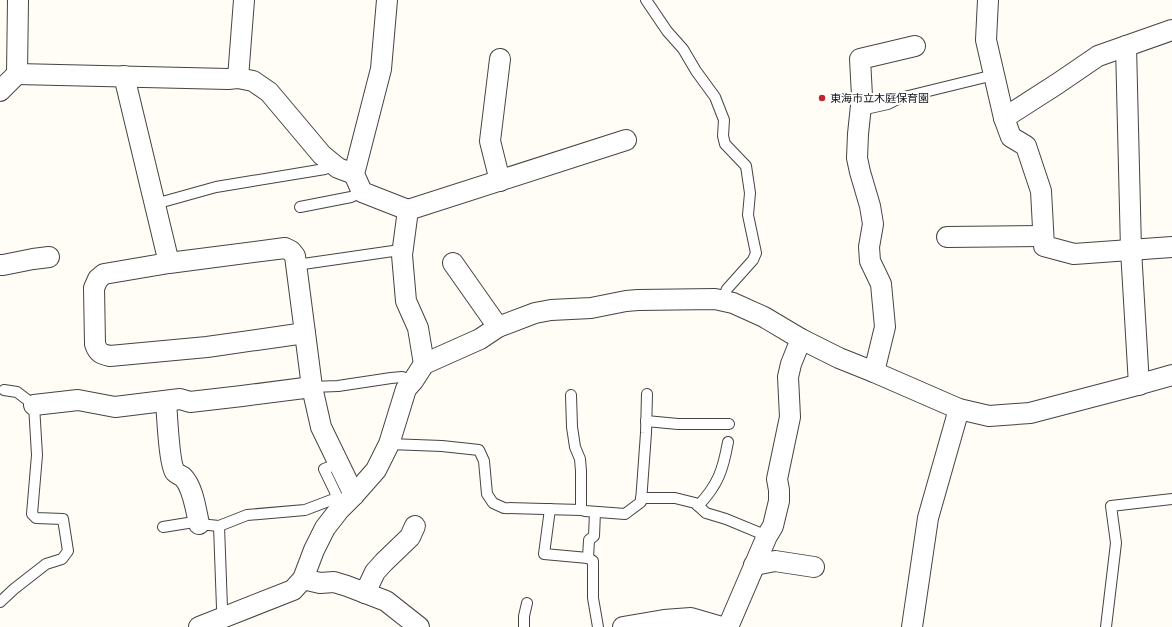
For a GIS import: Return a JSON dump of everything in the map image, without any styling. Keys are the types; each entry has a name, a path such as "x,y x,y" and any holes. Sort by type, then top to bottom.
{"street":[{"path":"0,91 17,74 18,0"},
{"path":"238,78 244,0"},
{"path":"387,0 381,69 354,174 362,192 408,210 626,140"},
{"path":"988,0 986,40 1004,118 1011,137 1026,146 1041,190 1044,246 1074,254 1172,247"},
{"path":"1004,118 1098,56 1172,30"},
{"path":"874,372 885,327 881,284 870,261 870,239 873,224 870,206 857,158 862,96 860,59 915,46"},
{"path":"1126,46 1131,250 1139,385"},
{"path":"500,59 490,140 500,181"},
{"path":"17,74 221,79 238,78 253,81 269,92 322,155 338,168 354,174"},
{"path":"124,76 169,263"},
{"path":"408,210 402,252 406,302 418,328 424,364"},
{"path":"947,236 1043,236"},
{"path":"305,333 207,347 110,356 97,350 95,344 94,288 98,279 104,274 169,263 285,248 291,251 295,256 296,265 305,333 312,387 321,427 354,495"},
{"path":"0,265 49,257"},
{"path":"453,263 498,327"},
{"path":"199,627 293,590 303,579 314,550 325,528 339,510 376,470 389,444 406,389 424,364 480,340 498,327 535,313 551,310 591,308 626,301 722,300 733,303 764,317 800,339 839,358 959,409 989,416 1030,413 1172,375"},
{"path":"728,627 754,565 773,526 779,501 777,479 790,417 788,377 800,339"},
{"path":"34,405 78,400 115,407 180,399 190,402 312,387"},
{"path":"166,401 171,461 175,472 183,478 189,487 195,503 199,524"},
{"path":"912,627 928,518 959,409"},
{"path":"365,592 375,572 410,537 415,526"},
{"path":"754,565 775,561 814,567"},
{"path":"303,579 320,583 334,582 365,592 386,601 419,627"},
{"path":"623,627 664,620 691,618 722,627"}],"lane":[{"path":"646,0 667,30 683,49 714,97 724,120 723,136 725,144 746,166 750,193 748,215 756,253 753,260 727,289 722,300"},
{"path":"861,110 888,104 900,98 994,75"},
{"path":"155,204 216,187 325,169 331,163"},
{"path":"300,207 351,197 362,192"},
{"path":"296,265 393,251 402,252"},
{"path":"312,387 338,386 402,377 413,381"},
{"path":"0,602 46,564 62,559 68,552 63,519 36,518 32,514 37,455 34,405 16,392 4,390"},
{"path":"389,444 442,446 479,450 484,461 487,494 492,503 504,508 581,510 625,514 641,502 647,394"},
{"path":"571,395 572,427 580,459 581,510"},
{"path":"646,421 678,424 729,424"},
{"path":"698,506 714,486 722,472 728,442"},
{"path":"164,527 194,522 219,526 247,515 305,510 334,499 336,494 324,469 339,462"},
{"path":"641,498 675,498 694,503 706,512 767,536"},
{"path":"1106,627 1116,543 1111,506 1172,499"},
{"path":"550,509 544,554 588,558 593,561 593,598 598,627"},
{"path":"588,558 590,540 594,536 595,512"},
{"path":"219,526 222,608 226,616"},
{"path":"524,627 524,616 527,603"}],"place":[{"name":"東海市立木庭保育園","path":"822,98"}]}
